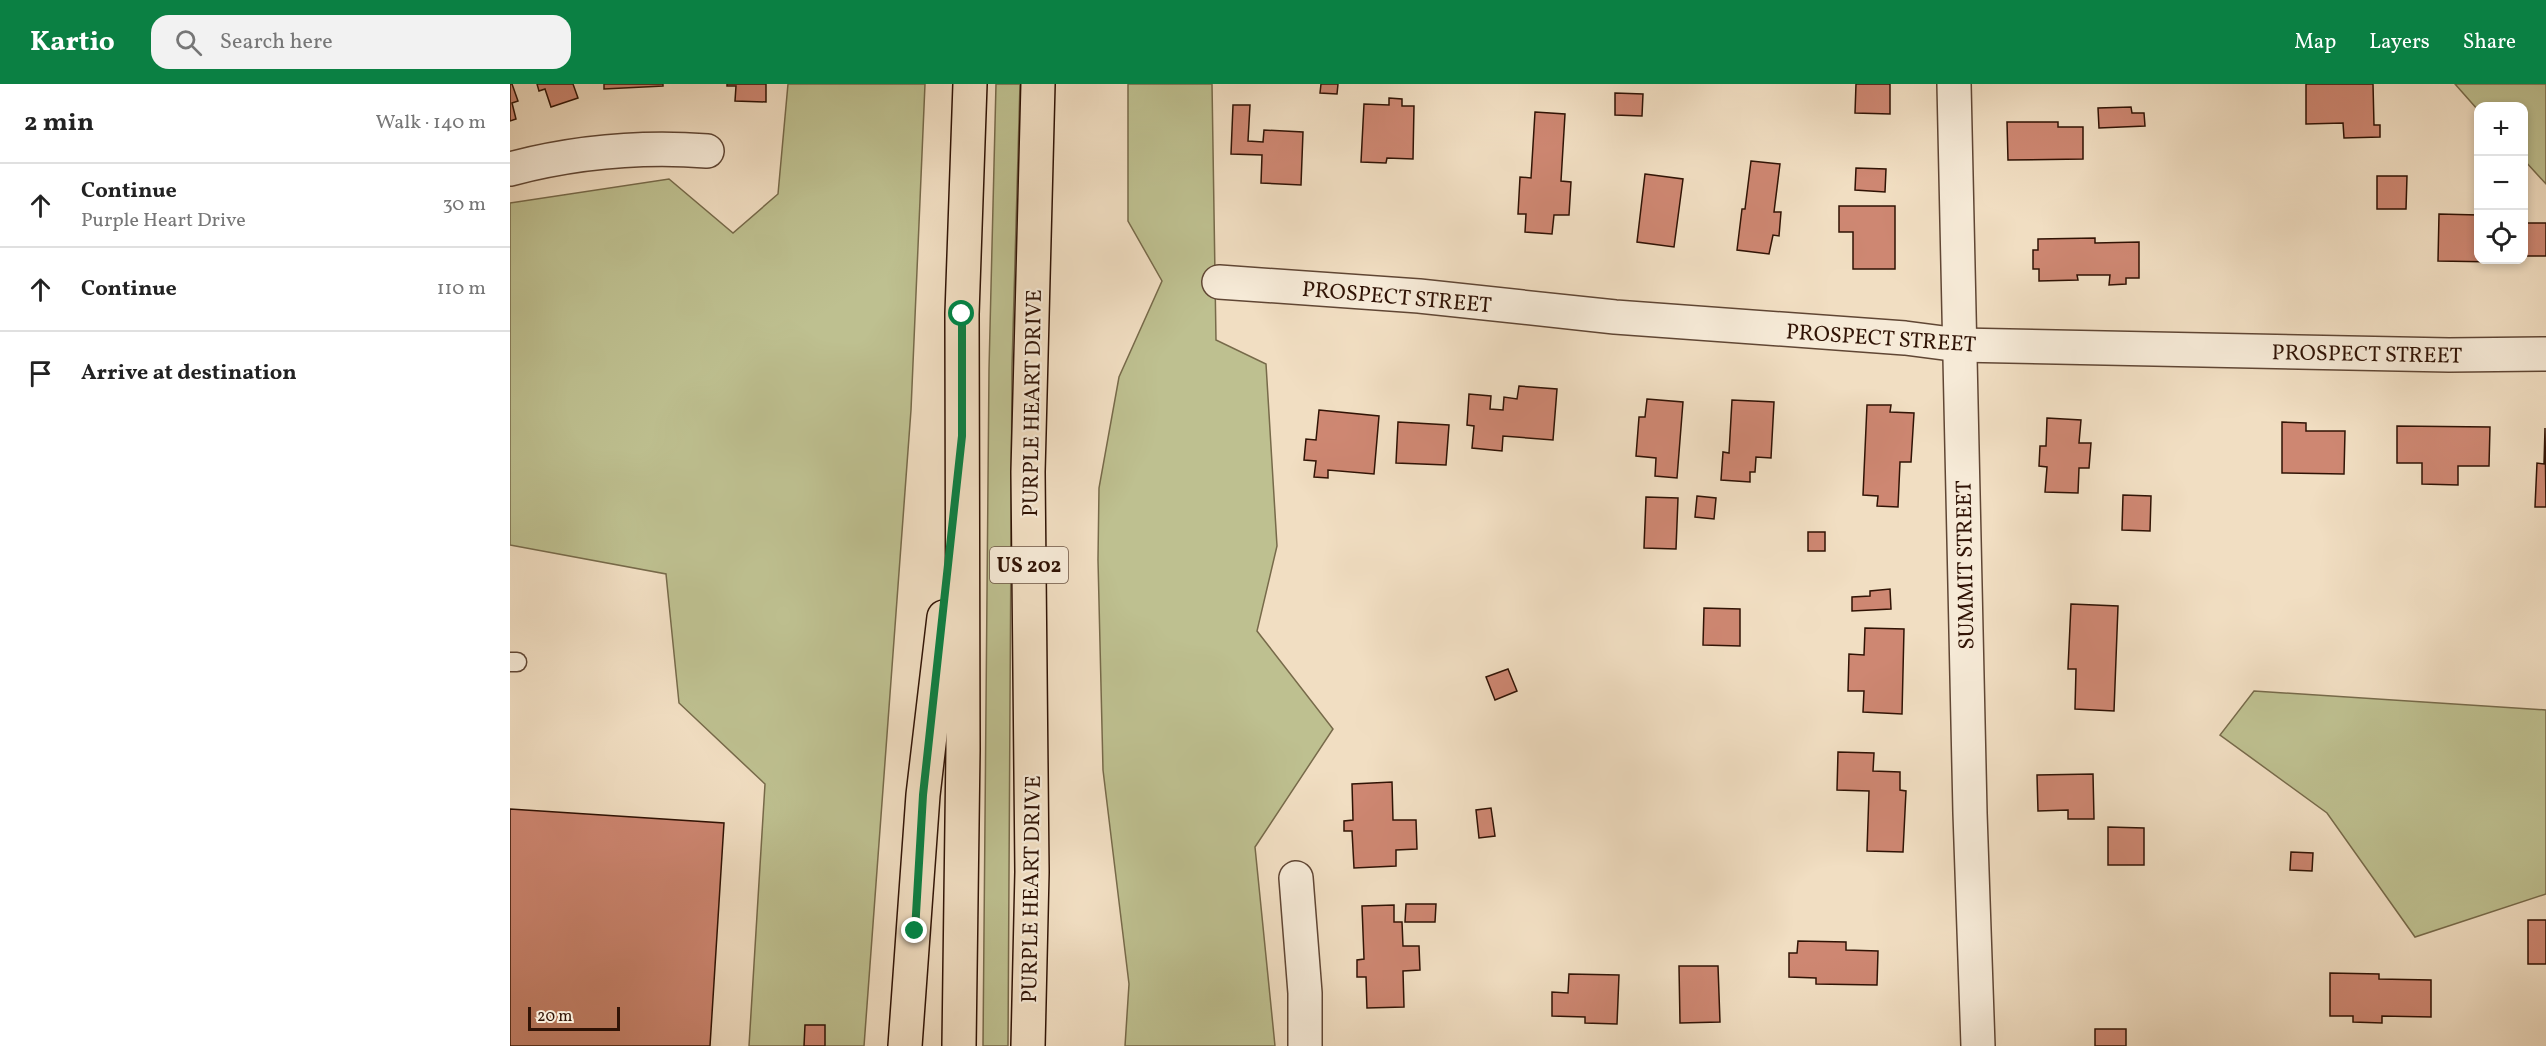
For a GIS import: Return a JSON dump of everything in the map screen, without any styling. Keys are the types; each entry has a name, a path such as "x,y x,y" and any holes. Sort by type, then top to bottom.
{"main road":[{"name":"US 202","path":"959,1046 963,749 962,314 970,84"},
{"name":"PURPLE HEART DRIVE","path":"1028,1046 1032,860 1028,472 1038,84"},
{"path":"905,1046 923,795 962,436"},
{"path":"1029,987 1038,1046"}],"street":[{"name":"SUMMIT STREET","path":"1954,84 1978,1046"},
{"path":"510,169 567,157 626,150 707,151"},
{"name":"PROSPECT STREET","path":"1219,282 1419,296 1615,316 1905,338 1959,345 2439,355 2546,354"},
{"path":"1296,879 1305,993 1305,1046"}],"green space":[{"path":"788,84 925,84 911,410 864,1046 749,1046 765,784 679,703 666,574 510,545 510,203 669,179 733,233 778,194"},
{"path":"996,84 1020,84 1012,367 1008,1046 983,1046 989,369"},
{"path":"1128,84 1212,84 1216,340 1266,364 1277,546 1257,631 1333,729 1255,847 1275,1046 1125,1046 1129,984 1103,770 1098,560 1099,488 1119,377 1162,281 1128,221"},
{"path":"2455,84 2546,84 2546,184 2528,164 2528,102 2474,102 2474,105"},
{"path":"2254,691 2546,710 2546,894 2415,937 2327,813 2220,735"}],"building":[{"path":"510,84 512,84 518,101 512,103 516,119 510,121"},
{"path":"537,84 573,84 578,98 551,107 545,89 539,91"},
{"path":"604,84 663,84 663,86 604,89"},
{"path":"727,84 766,84 766,102 735,101 736,86 727,86"},
{"path":"1321,84 1338,84 1337,94 1320,93"},
{"path":"1856,84 1890,84 1890,114 1855,113"},
{"path":"2306,84 2373,84 2374,125 2380,125 2380,137 2344,138 2343,123 2306,124"},
{"path":"1615,93 1643,94 1642,116 1615,115"},
{"path":"1389,98 1402,99 1402,106 1414,106 1413,159 1387,158 1386,163 1361,162 1364,104 1389,105"},
{"path":"1233,105 1250,105 1248,141 1263,142 1264,130 1303,132 1301,185 1261,183 1262,155 1231,154"},
{"path":"2131,107 2132,113 2144,113 2145,126 2099,128 2098,108"},
{"path":"1535,112 1565,114 1561,181 1571,182 1569,215 1554,215 1552,234 1525,232 1526,214 1518,214 1520,177 1531,178"},
{"path":"2007,122 2058,122 2058,127 2083,127 2083,159 2008,160"},
{"path":"1751,161 1780,164 1774,212 1781,212 1779,236 1773,235 1769,254 1737,250"},
{"path":"1856,168 1886,169 1885,192 1855,190"},
{"path":"1645,174 1683,179 1674,247 1637,242"},
{"path":"2377,176 2407,176 2406,209 2377,209"},
{"path":"1839,206 1895,206 1895,269 1853,269 1853,232 1839,232"},
{"path":"2439,214 2474,215 2474,262 2438,261"},
{"path":"2528,223 2546,223 2546,256 2528,256"},
{"path":"2095,238 2095,243 2139,242 2139,278 2126,278 2126,284 2109,285 2110,275 2077,275 2078,280 2039,281 2039,269 2033,269 2033,250 2038,250 2038,239"},
{"path":"1519,386 1557,389 1553,440 1503,436 1502,451 1472,448 1474,426 1467,425 1469,394 1491,396 1490,409 1503,410 1504,397 1517,399"},
{"path":"1647,399 1683,402 1677,478 1655,476 1656,458 1636,456 1639,417 1645,417"},
{"path":"1732,400 1774,402 1771,458 1756,457 1755,472 1750,472 1750,482 1721,480 1723,452 1729,453"},
{"path":"1867,405 1891,405 1890,412 1914,413 1911,462 1900,462 1898,507 1877,506 1878,496 1863,495"},
{"path":"1319,410 1379,416 1374,474 1328,470 1328,478 1314,477 1316,461 1304,460 1306,439 1316,440"},
{"path":"2047,418 2081,420 2079,443 2091,443 2089,468 2079,468 2078,493 2045,492 2047,467 2039,466 2040,446 2046,446"},
{"path":"1398,422 1449,425 1446,465 1396,463"},
{"path":"2282,422 2306,423 2306,431 2345,431 2344,474 2282,473"},
{"path":"2397,426 2490,427 2489,466 2458,466 2458,485 2422,484 2422,463 2397,463"},
{"path":"2545,428 2546,507 2535,507 2537,463 2544,464"},
{"path":"2123,495 2151,496 2150,531 2122,530"},
{"path":"1697,496 1716,498 1714,519 1695,517"},
{"path":"1646,497 1678,498 1676,549 1644,548"},
{"path":"1808,532 1825,532 1825,551 1808,551"},
{"path":"1890,589 1891,609 1852,611 1852,597 1870,596 1870,591"},
{"path":"2071,604 2118,606 2114,711 2075,709 2076,669 2068,669"},
{"path":"1704,608 1740,609 1740,646 1703,645"},
{"path":"1865,628 1904,629 1902,714 1863,712 1864,691 1848,691 1849,654 1864,655"},
{"path":"1508,669 1517,691 1495,700 1486,677"},
{"path":"1838,752 1874,753 1873,771 1900,772 1900,790 1906,791 1903,852 1867,851 1869,791 1837,790"},
{"path":"2093,774 2094,819 2068,819 2068,810 2038,811 2037,775"},
{"path":"1392,782 1393,820 1416,820 1417,849 1396,850 1396,866 1354,868 1352,831 1344,831 1344,821 1353,820 1352,784"},
{"path":"1491,808 1495,836 1479,838 1476,810"},
{"path":"510,809 724,823 710,1046 510,1046"},
{"path":"2108,827 2144,828 2144,865 2108,865"},
{"path":"2291,852 2313,853 2312,871 2290,870"},
{"path":"1406,904 1436,904 1435,922 1405,922"},
{"path":"1394,905 1394,922 1402,922 1403,946 1419,946 1420,970 1403,971 1404,1007 1367,1008 1366,977 1357,977 1357,960 1364,959 1362,906"},
{"path":"2528,920 2546,920 2546,964 2528,964"},
{"path":"1798,941 1846,942 1846,950 1878,951 1877,985 1816,984 1816,978 1789,977 1789,953 1797,953"},
{"path":"1679,966 1718,966 1720,1022 1680,1023"},
{"path":"2330,973 2379,974 2379,979 2431,980 2431,1017 2382,1016 2382,1023 2353,1022 2353,1016 2330,1016"},
{"path":"1569,974 1619,975 1617,1024 1585,1023 1585,1017 1552,1016 1552,992 1568,993"},
{"path":"805,1025 825,1025 825,1046 804,1046"},
{"path":"2095,1029 2126,1029 2126,1046 2095,1046"}],"route":[{"path":"915,931 923,795 962,436 962,314"}]}
